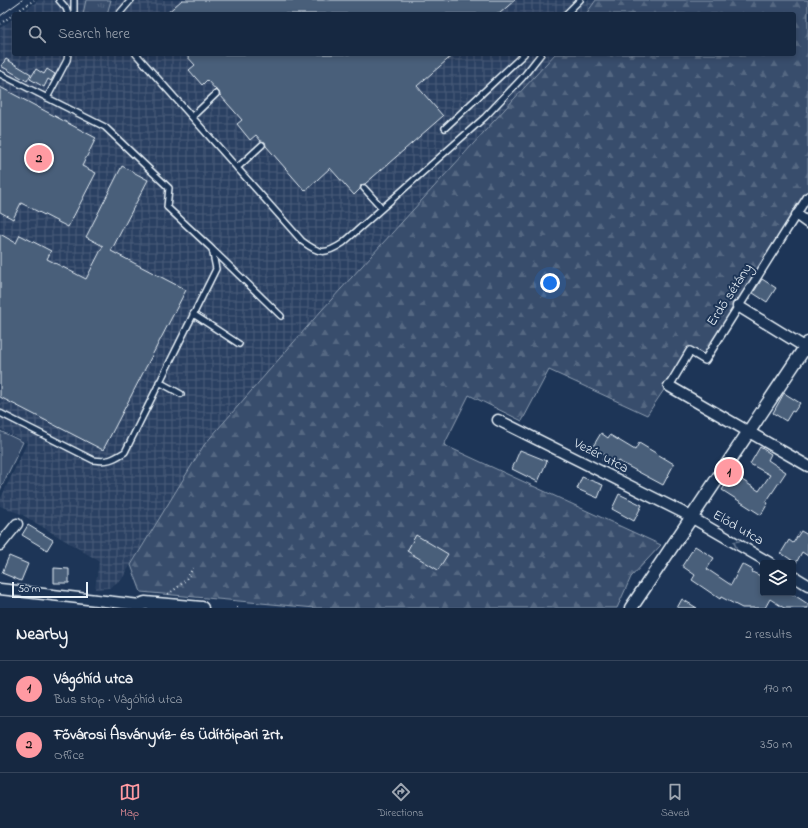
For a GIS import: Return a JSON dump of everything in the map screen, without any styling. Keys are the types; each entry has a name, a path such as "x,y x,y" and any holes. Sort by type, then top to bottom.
{"street":[{"name":"Erdő sétány","path":"669,386 690,351 705,360 808,196"},
{"path":"797,215 808,223"},
{"path":"631,608 807,346 738,306"},
{"path":"669,386 808,466"},
{"name":"Vezér utca","path":"498,420 691,517"},
{"name":"Előd utca","path":"691,517 765,560"},
{"path":"0,545 17,524"},
{"path":"796,578 808,585"},
{"path":"0,589 138,606 145,603 202,608"}],"lane":[{"path":"59,0 67,12"},
{"path":"74,0 74,12"},
{"path":"121,12 132,0"},
{"path":"568,12 580,0"},
{"path":"572,12 580,0"},
{"path":"47,98 68,56"},
{"path":"139,56 302,241 313,250 323,252 333,250 343,243 485,117 539,56"},
{"path":"445,128 522,56"},
{"path":"0,74 105,127 169,188 167,207 282,316"},
{"path":"192,117 216,94"},
{"path":"237,168 262,145"},
{"path":"364,188 382,208"},
{"path":"0,413 93,460 113,460 125,452 216,269 212,249"},
{"path":"193,314 239,344"},
{"path":"159,382 181,394"}],"path":[{"path":"17,12 34,0"},
{"path":"0,24 12,15"},
{"path":"166,595 187,580 194,566"}],"shaded area":[{"path":"39,0 596,0 587,12 23,12"},
{"path":"12,19 12,56 553,56 321,311 204,445 122,579 109,588 95,589 99,561 21,514 0,506 0,500 27,443 0,429 0,28"}],"green space":[{"path":"86,0 111,0 108,12 83,12"},
{"path":"596,0 808,0 808,196 705,360 690,351 647,415 549,370 522,421 469,395 444,445 661,545 631,577 617,608 315,608 141,592 131,565 204,445 321,311 553,56 796,56 796,12 587,12"},
{"path":"0,431 23,442 0,490"}],"building":[{"path":"182,0 515,0 501,12 168,12"},
{"path":"187,56 452,56 417,86 443,116 365,184 361,185 360,189 354,195 330,168 305,191 266,146 265,142 261,141 256,135 250,140 237,124 242,120 219,92 207,80 202,85 189,70 195,65"},
{"path":"6,59 31,74 27,81 1,66"},
{"path":"36,69 44,74 47,69 55,74 51,81 48,79 44,87 30,79"},
{"path":"0,87 96,138 82,166 96,173 68,227 21,203 13,219 0,212"},
{"path":"122,166 148,180 111,251 186,290 103,450 0,397 0,234 16,243 20,235 51,251 47,259 86,279 103,246 86,237"},
{"path":"762,279 776,288 767,302 753,293"},
{"path":"784,393 800,403 794,412 792,411 786,421 773,413"},
{"path":"601,433 608,438 610,435 635,450 639,443 674,464 663,485 618,461 614,468 602,460 605,455 592,448"},
{"path":"760,447 771,454 768,460 786,472 766,502 768,503 761,515 722,490 733,474 759,491 770,475 750,464"},
{"path":"520,450 547,461 538,482 512,469"},
{"path":"582,477 603,485 598,498 577,489"},
{"path":"619,494 642,505 634,521 612,509"},
{"path":"28,525 53,540 47,550 22,535"},
{"path":"801,531 808,535 808,556 802,552 796,563 796,560 792,560 781,553 789,540 793,543"},
{"path":"416,535 448,554 438,570 407,551"},
{"path":"695,546 714,558 707,569 731,585 742,564 753,570 752,572 760,576 760,596 796,596 808,604 808,608 784,608 770,599 765,608 742,608 721,597 720,599 692,580 695,575 682,566"},
{"path":"9,556 28,564 21,581 2,573"},
{"path":"54,568 69,569 69,583 54,583"},
{"path":"682,599 697,608 677,608"}],"tram line":[{"path":"0,16 22,0"}],"place":[{"name":"Fővárosi Ásványvíz- és Üdítőipari Zrt.","path":"39,158"},
{"name":"Vágóhíd utca","path":"729,472"}]}
